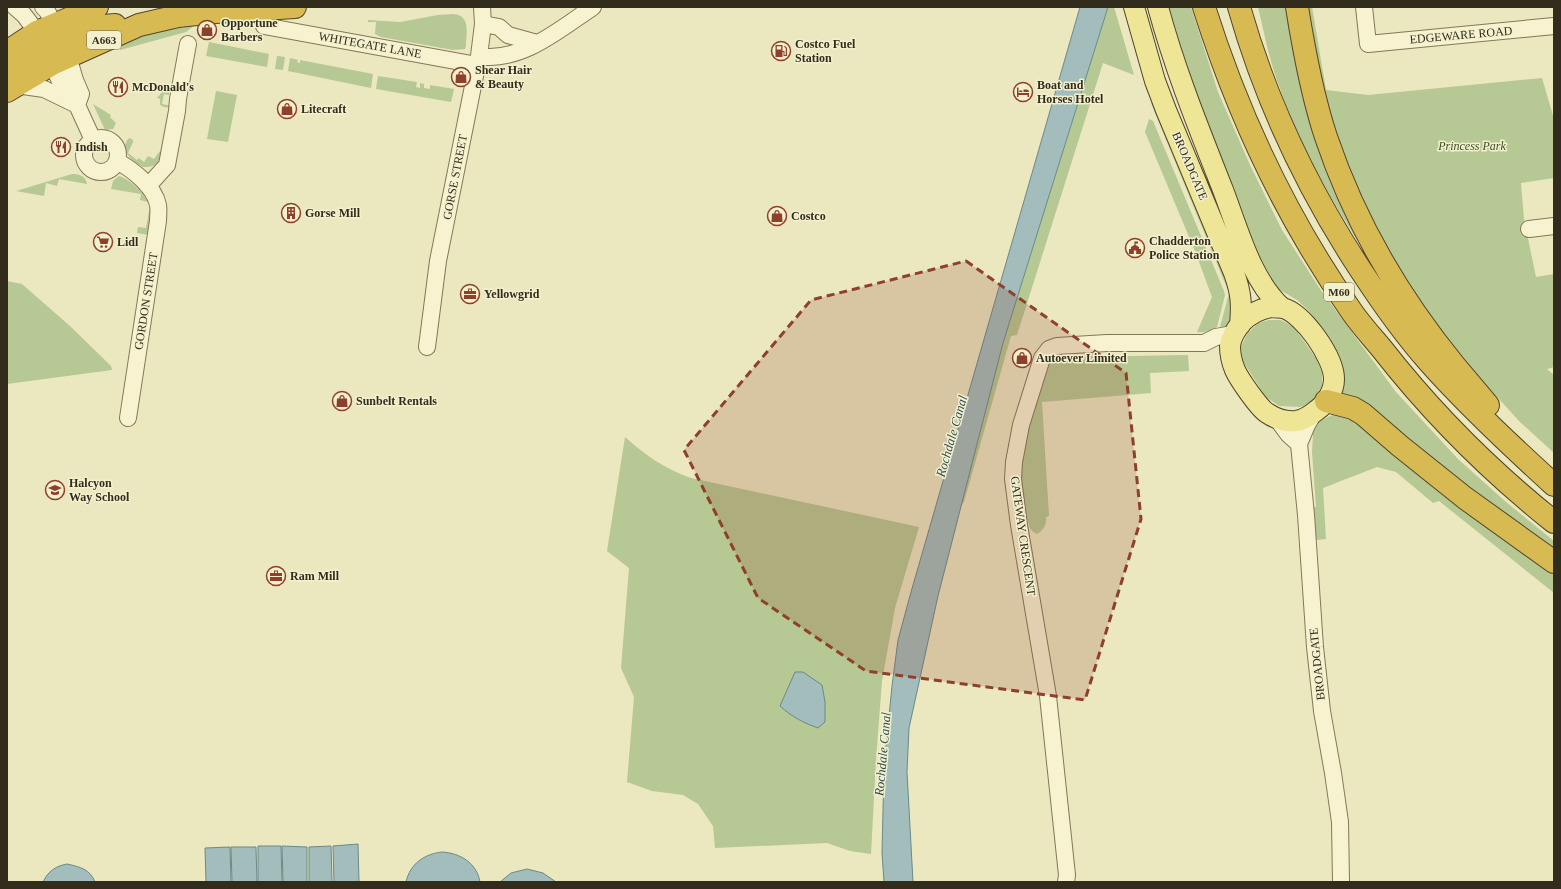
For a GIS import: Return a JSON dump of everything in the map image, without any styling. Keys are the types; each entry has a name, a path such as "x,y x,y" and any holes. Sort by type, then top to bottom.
{"highway":[{"path":"7,52 102,26 139,25 178,16 215,12 295,7"},
{"name":"M60","path":"1204,7 1218,49 1250,132 1278,188 1311,248 1352,312 1412,387 1462,440 1554,522"},
{"name":"M60","path":"1239,7 1274,108 1300,164 1335,232 1388,312 1429,362 1484,420 1554,486"},
{"path":"1297,7 1313,90 1326,137 1352,202 1376,250 1426,328 1454,366 1498,416 1554,471"},
{"path":"9,82 52,39 91,8"},
{"path":"1320,407 1353,408 1363,414 1465,498 1554,562"}],"main road":[{"name":"BROADGATE","path":"1134,7 1155,81 1234,273 1241,298 1242,306 1237,329 1230,347 1231,358 1235,370 1257,403 1266,413 1277,419"},
{"name":"BROADGATE","path":"1158,7 1167,42 1186,98 1250,259 1263,287 1282,308 1293,313 1305,324 1324,350 1332,369 1334,380 1330,395 1320,407"},
{"path":"1237,329 1248,316 1263,308 1282,308"},
{"path":"1277,419 1297,421 1306,418 1320,407"}],"street":[{"path":"15,7 52,39 75,80 81,94 73,103"},
{"name":"GORSE STREET","path":"427,346 438,261 478,60 482,24 482,7"},
{"name":"WHITEGATE LANE","path":"264,26 478,60 488,57 507,56 537,43 593,7"},
{"name":"EDGEWARE ROAD","path":"1364,7 1368,44 1554,26"},
{"path":"482,24 498,27 508,35 537,43"},
{"path":"148,186 166,165 188,44"},
{"path":"9,82 44,89 73,103 93,140"},
{"path":"104,138 112,143 117,151 117,161 112,168 105,172 96,172 88,167 84,161 84,154 87,145 93,140 104,138"},
{"name":"GORDON STREET","path":"117,161 148,186 155,195 158,206 158,221 128,418"},
{"path":"1529,229 1554,226"},
{"name":"GATEWAY CRESCENT","path":"1066,882 1067,876 1048,696 1019,525 1013,479 1014,462 1021,425 1042,358 1049,349 1057,346 1107,343 1204,343 1237,329"},
{"name":"GATEWAY CRESCENT","path":"1204,343 1231,358"},
{"name":"BROADGATE","path":"1320,407 1305,429 1299,444 1306,515 1315,647 1322,711 1340,822 1341,882"},
{"name":"BROADGATE","path":"1277,419 1288,434 1299,444"}],"highlighted area":[{"path":"966,261 1126,373 1141,519 1085,700 866,671 758,598 684,450 811,300"}],"green space":[{"path":"1108,7 1114,7 1134,75 1103,63 1017,335 1011,336 964,502 960,507 1003,343"},
{"path":"1165,7 1191,7 1218,92 1250,165 1282,230 1320,289 1396,392 1458,459 1506,502 1554,541 1554,553 1339,395 1343,381 1343,371 1337,353 1324,331 1308,310 1297,300 1275,287 1265,271 1239,212 1196,103"},
{"path":"1258,7 1291,7 1296,47 1401,306 1348,226 1302,142 1289,113 1275,74"},
{"name":"Princess Park","path":"1307,7 1312,7 1326,90 1368,95 1542,78 1554,119 1554,178 1521,183 1524,219 1536,277 1554,274 1554,367 1547,369 1554,375 1554,453 1519,421 1461,357 1412,290 1375,229 1347,172 1322,91"},
{"path":"438,15 459,15 465,22 467,31 465,49 453,50 381,37 375,34 376,22 368,22 368,20 400,22"},
{"path":"195,25 186,32 120,50 118,44 143,35"},
{"path":"209,42 269,54 267,67 206,56"},
{"path":"277,56 285,57 283,70 275,69"},
{"path":"290,58 298,60 297,62 300,63 300,60 373,74 371,88 288,71"},
{"path":"378,76 417,82 416,87 420,88 420,83 424,84 424,88 430,89 430,85 454,89 451,102 376,89"},
{"path":"169,84 169,95 164,94 162,104 172,106 172,108 160,105 160,99 157,98"},
{"path":"216,91 237,95 228,142 207,139"},
{"path":"1155,102 1229,279 1232,317 1225,327 1219,331 1229,293 1151,103"},
{"path":"93,104 111,115 110,117 116,123 113,129 105,130"},
{"path":"1149,119 1153,121 1224,291 1225,295 1217,327 1212,330 1197,332 1212,297 1195,251 1145,132"},
{"path":"130,138 133,142 128,153 137,160 139,158 144,162 148,156 154,159 163,147 158,162 152,166 143,167 131,159 125,148 128,139"},
{"path":"72,174 82,176 87,184 59,179 57,186 46,183 44,196 16,191"},
{"path":"119,176 136,186 148,202 140,200 141,194 111,189 113,181"},
{"path":"150,206 149,235 137,233 138,227 146,228"},
{"path":"7,281 22,284 70,326 111,366 112,370 7,384"},
{"path":"1269,320 1281,320 1294,327 1317,360 1322,373 1322,386 1310,403 1300,407 1279,406 1266,397 1242,360 1241,347 1247,334 1258,323"},
{"path":"1188,355 1189,371 1150,373 1151,393 1042,402 1049,516 1046,517 1045,525 1041,531 1037,534 1033,532 1029,527 1028,520 1023,521 1020,468 1024,441 1048,361 1055,356 1061,359 1073,357"},
{"path":"1336,414 1349,415 1517,548 1554,575 1554,593 1439,501 1433,503 1396,472 1377,467 1323,488 1326,539 1317,540 1315,538 1312,507 1316,507 1312,452 1313,435 1311,434 1321,421"},
{"path":"625,437 656,461 691,478 919,527 895,608 882,681 871,854 850,851 827,843 715,848 713,826 698,804 683,795 652,791 627,782 634,697 621,668 629,568 607,551"}],"water":[{"path":"1080,7 1108,7 1003,343 938,596 909,728 907,772 913,882 884,882 882,853 884,767 898,640"},
{"path":"795,672 803,672 822,685 825,702 825,722 818,728 798,719 780,706"},
{"path":"358,844 359,882 334,882 333,846"},
{"path":"258,846 281,846 282,882 258,882"},
{"path":"282,846 307,847 307,882 283,882"},
{"path":"331,846 332,882 309,882 309,847"},
{"path":"230,847 231,882 206,882 205,848"},
{"path":"231,847 256,847 257,882 232,882"},
{"path":"442,852 455,854 467,860 475,869 480,882 406,882 414,865 429,855"},
{"path":"67,864 87,871 95,882 43,882 47,875 53,870 59,866"},
{"path":"527,869 543,873 556,882 500,882 511,873"}],"place":[{"name":"Opportune Barbers","path":"207,30"},
{"name":"Costco Fuel Station","path":"781,51"},
{"name":"Shear Hair & Beauty","path":"461,77"},
{"name":"McDonald's","path":"118,87"},
{"name":"Boat and Horses Hotel","path":"1023,92"},
{"name":"Litecraft","path":"287,109"},
{"name":"Indish","path":"61,147"},
{"name":"Gorse Mill","path":"291,213"},
{"name":"Costco","path":"777,216"},
{"name":"Lidl","path":"103,242"},
{"name":"Chadderton Police Station","path":"1135,248"},
{"name":"Yellowgrid","path":"470,294"},
{"name":"Autoever Limited","path":"1022,358"},
{"name":"Sunbelt Rentals","path":"342,401"},
{"name":"Halcyon Way School","path":"55,490"},
{"name":"Ram Mill","path":"276,576"}],"water label":[{"name":"Rochdale Canal","path":"951,436"},
{"name":"Rochdale Canal","path":"882,754"}]}
